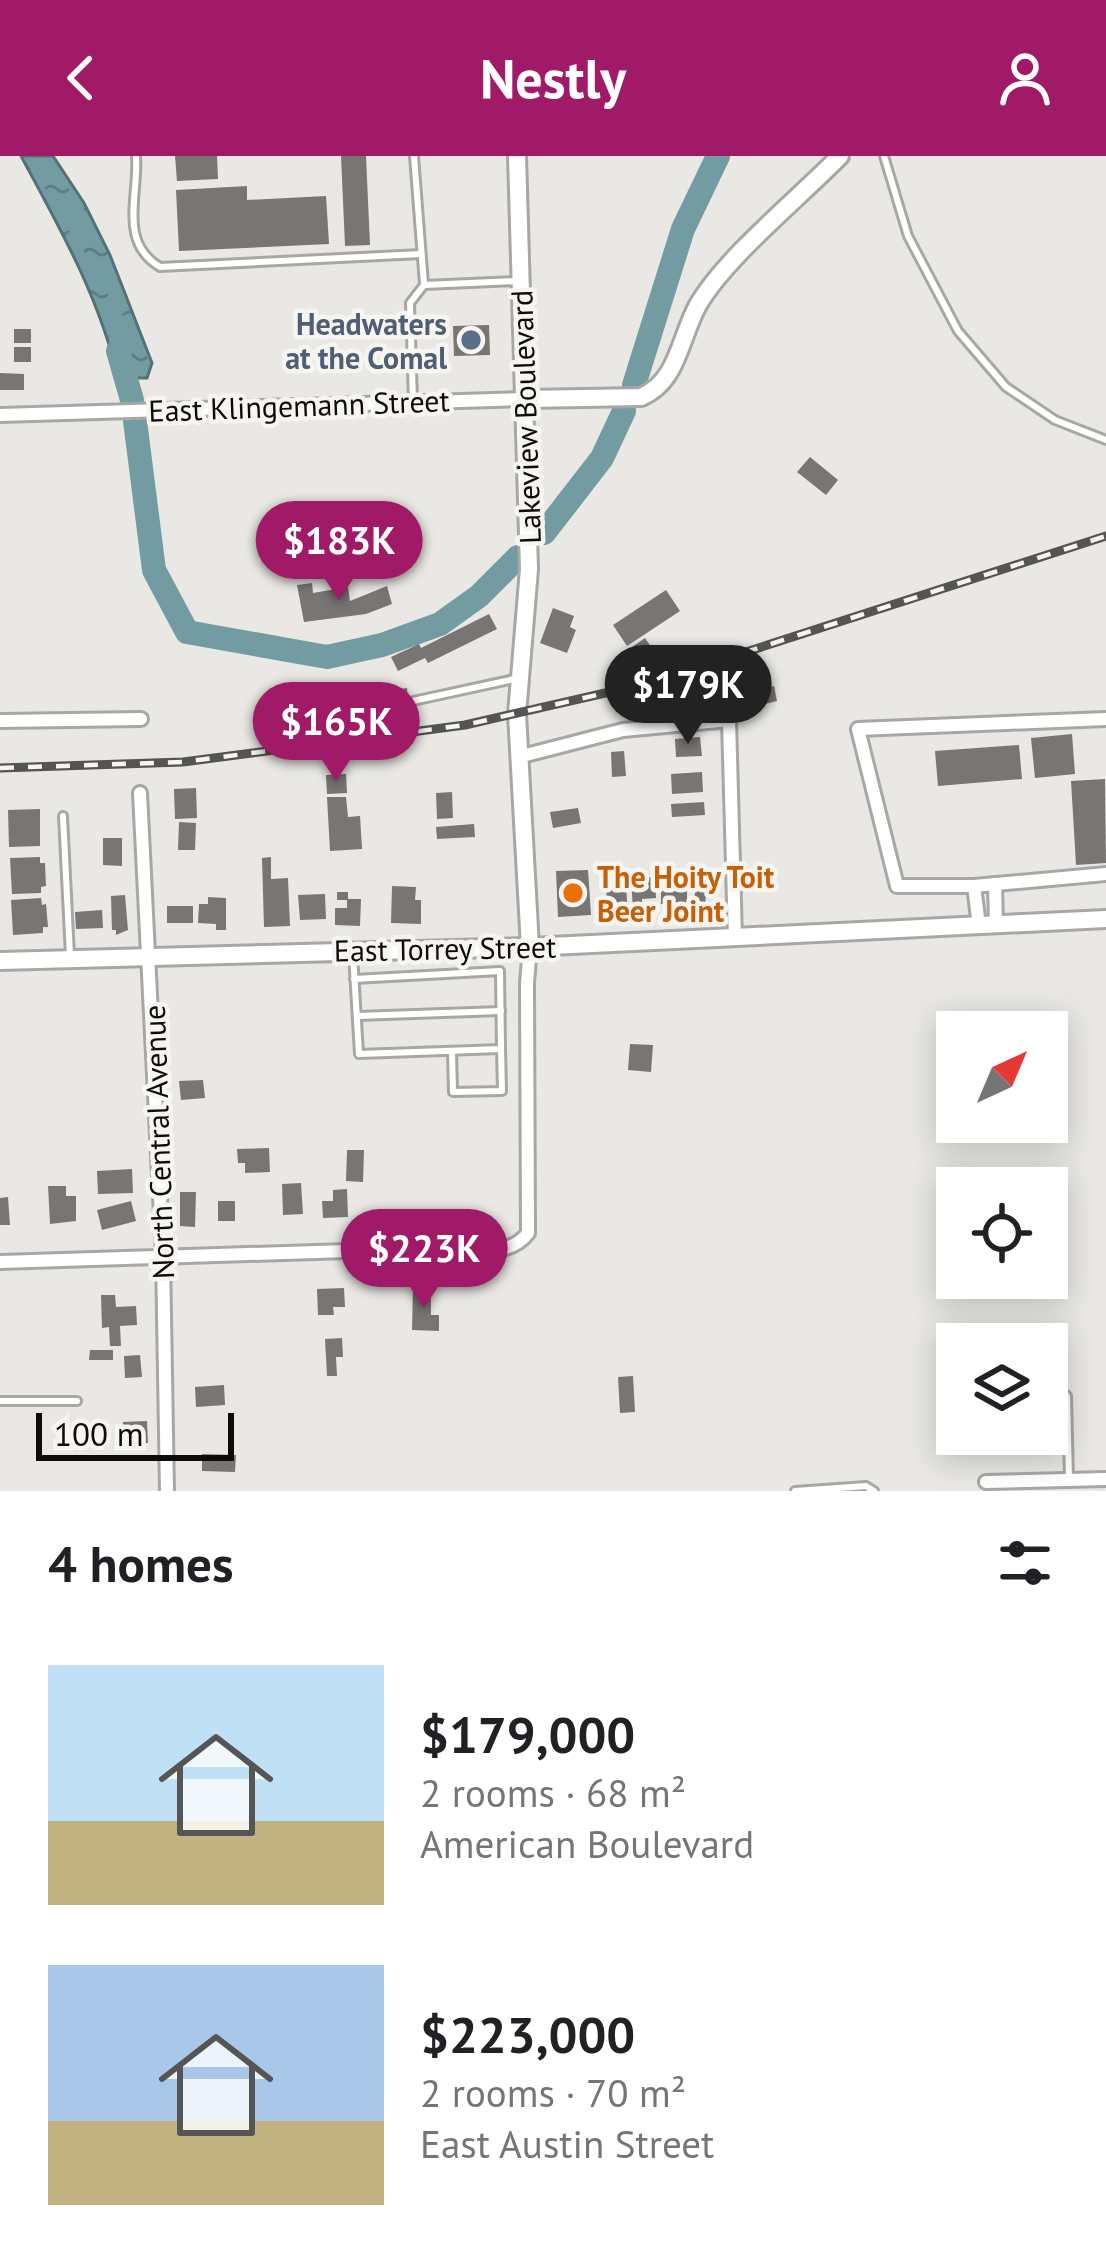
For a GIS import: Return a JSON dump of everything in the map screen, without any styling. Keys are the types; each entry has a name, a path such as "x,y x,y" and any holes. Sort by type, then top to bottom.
{"street":[{"name":"Lakeview Boulevard","path":"163,1256 499,1250 521,1243 528,1233 530,947 523,756 518,749 517,714 529,569 517,156"},
{"path":"525,399 641,398 654,392 672,370 700,302 712,286 839,156"},
{"name":"East Klingemann Street","path":"0,415 525,399"},
{"path":"0,721 141,719"},
{"path":"1106,719 858,729 897,886 974,886 1106,874"},
{"path":"523,756 623,730 729,720 735,938"},
{"name":"North Central Avenue","path":"140,793 163,1256 167,1491"},
{"path":"987,925 995,884"},
{"path":"974,886 987,925"},
{"name":"East Torrey Street","path":"0,961 530,947 1106,920"},
{"path":"0,1262 163,1256"},
{"path":"986,1482 1106,1479"}],"lane":[{"path":"136,156 133,227 142,250 160,267 421,254"},
{"path":"413,400 410,303 424,286 414,156"},
{"path":"884,156 908,236 958,331 1006,387 1055,420 1106,440"},
{"path":"424,286 522,280"},
{"path":"413,701 522,677"},
{"path":"63,816 70,958"},
{"path":"352,951 359,1054 501,1049"},
{"path":"354,980 500,971 502,1091 453,1092 452,1051"},
{"path":"356,1016 501,1012"},
{"path":"0,1401 77,1401"},
{"path":"1068,1404 1078,1483"},
{"path":"795,1491 866,1486 874,1491"}],"water":[{"path":"21,156 53,156 84,203 152,363 147,378 118,378 90,292"}],"building":[{"path":"175,156 217,156 218,179 177,181"},
{"path":"341,156 366,156 370,245 345,246"},
{"path":"247,186 247,200 326,196 329,244 179,251 176,190"},
{"name":"Headwaters at the Comal","path":"489,325 490,355 454,356 453,326"},
{"path":"14,329 31,329 31,343 14,343"},
{"path":"14,347 31,347 31,362 14,362"},
{"path":"0,373 24,374 24,390 0,390"},
{"path":"810,457 838,480 826,495 797,472"},
{"path":"312,583 313,593 348,587 350,601 387,586 392,604 366,614 304,622 297,585"},
{"path":"666,590 680,611 627,646 613,625"},
{"path":"553,608 574,616 570,627 576,630 567,653 540,643"},
{"path":"489,614 497,629 428,663 425,658 398,671 391,657 419,644 421,648"},
{"path":"645,638 654,651 638,662 629,649"},
{"path":"774,686 777,701 753,707 749,691"},
{"path":"407,688 409,707 358,713 355,695"},
{"path":"1072,734 1075,774 1035,778 1031,738"},
{"path":"700,737 702,756 676,757 675,739"},
{"path":"1019,745 1022,779 938,786 935,751"},
{"path":"624,751 626,776 612,777 611,752"},
{"path":"702,772 703,792 672,794 671,774"},
{"path":"346,774 347,793 327,794 326,775"},
{"path":"1105,779 1106,863 1076,865 1071,781"},
{"path":"196,788 197,818 175,819 174,789"},
{"path":"452,792 453,818 437,819 436,793"},
{"path":"327,797 346,797 348,817 360,816 362,849 330,851"},
{"path":"704,802 705,815 672,817 671,804"},
{"path":"578,808 581,823 553,828 550,812"},
{"path":"40,809 40,846 9,847 8,810"},
{"path":"179,822 196,823 195,850 178,850"},
{"path":"474,824 475,837 437,839 436,827"},
{"path":"103,838 122,838 122,866 103,865"},
{"path":"40,857 40,863 45,863 46,886 41,893 12,894 10,858"},
{"path":"271,857 271,879 288,878 290,926 264,927 262,858"},
{"name":"The Hoity Toit Beer Joint","path":"588,870 591,915 558,917 556,871"},
{"path":"661,874 677,875 677,884 687,885 687,904 661,904"},
{"path":"655,877 656,898 642,899 642,909 633,910 631,878"},
{"path":"626,882 627,902 607,904 606,883"},
{"path":"696,882 707,883 705,905 694,903"},
{"path":"392,886 416,887 421,924 391,923"},
{"path":"337,892 348,892 348,899 361,899 360,926 335,925 335,908 347,908 347,900 337,900"},
{"path":"325,894 326,919 300,920 298,895"},
{"path":"125,895 128,930 116,935 111,896"},
{"path":"208,897 226,898 226,930 198,923 199,904 208,904"},
{"path":"41,898 48,927 43,927 43,933 13,935 11,900"},
{"path":"167,906 193,906 193,923 167,923"},
{"path":"102,910 103,928 76,929 75,912"},
{"path":"630,1044 653,1045 651,1072 628,1070"},
{"path":"203,1080 205,1098 181,1100 179,1081"},
{"path":"269,1148 270,1172 245,1173 237,1149"},
{"path":"347,1150 364,1150 363,1182 346,1181"},
{"path":"132,1169 133,1193 98,1194 97,1171"},
{"path":"301,1183 303,1214 283,1215 282,1184"},
{"path":"48,1186 66,1186 66,1196 76,1196 76,1221 50,1224"},
{"path":"347,1189 348,1217 323,1218 322,1201 333,1201 333,1190"},
{"path":"180,1192 196,1192 195,1227 180,1226"},
{"path":"8,1197 10,1225 0,1225 0,1198"},
{"path":"131,1201 136,1221 102,1230 97,1210"},
{"path":"218,1201 235,1201 235,1221 218,1221"},
{"path":"413,1286 431,1287 431,1315 439,1315 439,1331 412,1330"},
{"path":"344,1288 345,1307 333,1307 334,1315 318,1315 317,1289"},
{"path":"101,1295 115,1295 116,1307 136,1306 137,1325 120,1326 121,1346 110,1346 109,1327 102,1328"},
{"path":"342,1338 337,1376 327,1376 325,1339"},
{"path":"90,1350 113,1350 113,1360 89,1360"},
{"path":"140,1355 142,1377 125,1378 124,1356"},
{"path":"633,1376 635,1412 620,1413 618,1377"},
{"path":"224,1385 225,1405 196,1407 195,1387"},
{"path":"147,1421 148,1443 117,1444 116,1432 123,1431 123,1422"},
{"path":"202,1454 236,1455 235,1472 202,1471"}],"waterway":[{"path":"634,385 683,229 718,156"},
{"path":"118,351 132,400"},
{"path":"544,533 602,458 624,411"},
{"path":"135,421 154,570 187,632 327,657 382,645 440,624 479,596 518,557"}],"railway":[{"path":"0,768 183,762 465,725 636,686 1106,536"}],"place":[{"name":"Headwaters at the Comal","path":"471,340"},
{"name":"The Hoity Toit Beer Joint","path":"573,893"}]}
